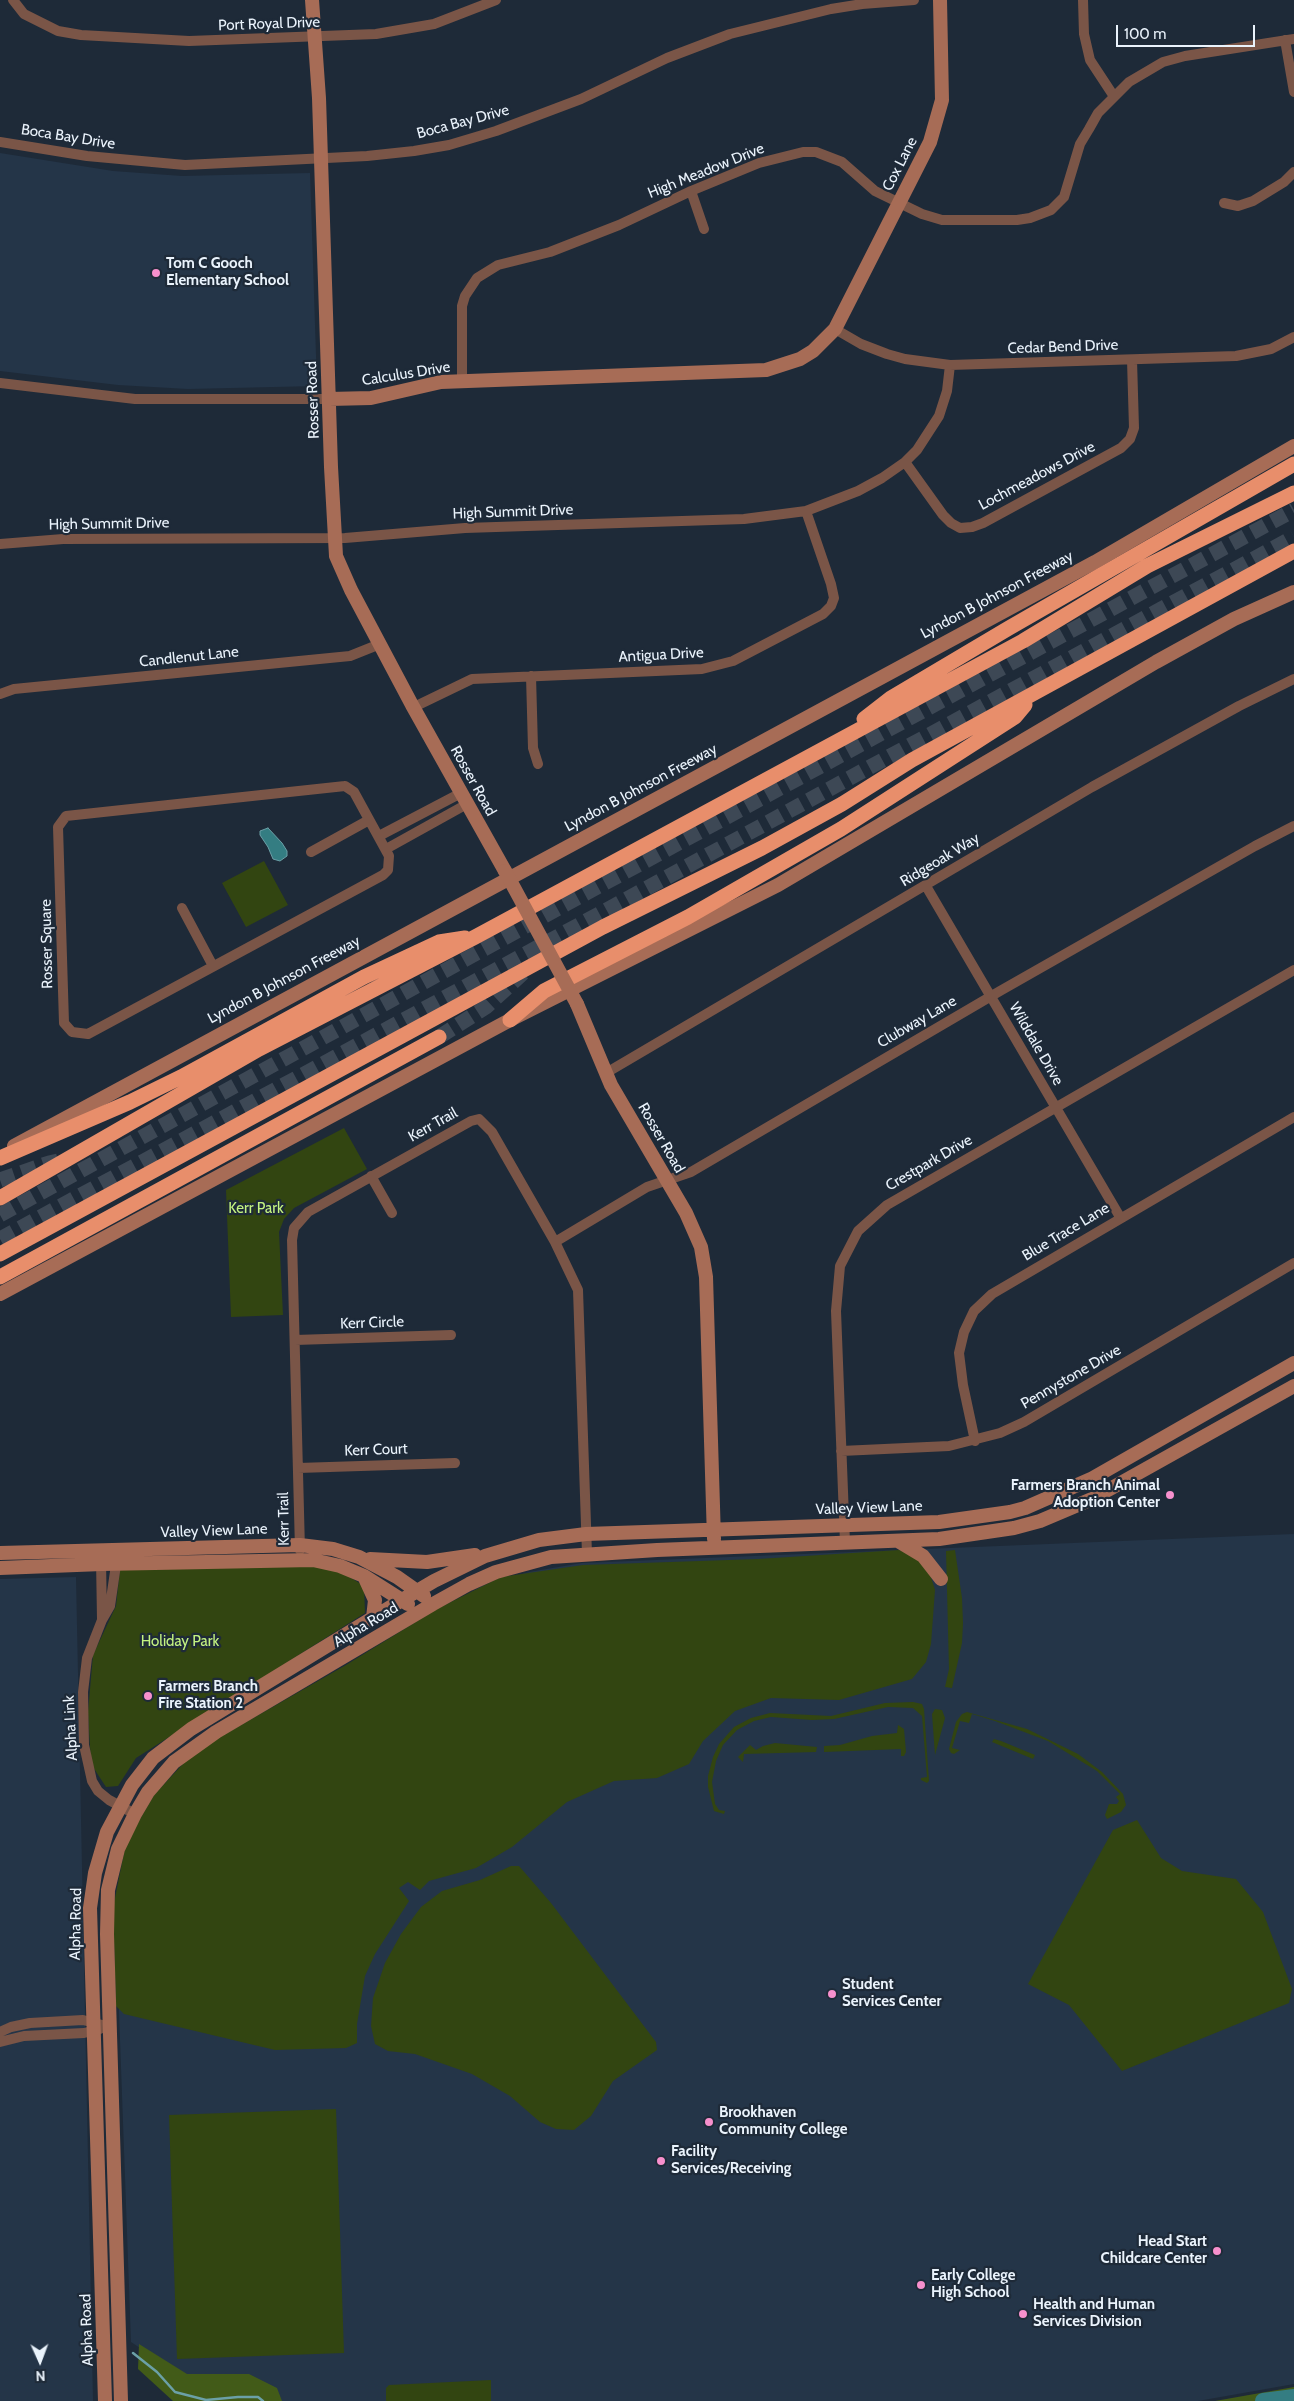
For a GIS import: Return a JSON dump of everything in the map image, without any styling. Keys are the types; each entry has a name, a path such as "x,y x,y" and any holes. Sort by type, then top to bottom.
{"highway":[{"path":"830,746 891,698 1294,464"},
{"path":"0,1198 259,1049 477,936 830,746 1023,641 1147,566 1294,493"},
{"path":"0,1254 603,927 762,848 842,804 912,760 1034,695 1294,551"},
{"path":"510,1020 544,991 688,917 841,829 1014,717 1034,695"},
{"path":"0,1156 104,1113 181,1077 364,977 439,942 477,936"},
{"path":"0,1278 439,1037"}],"main road":[{"name":"Rosser Road","path":"312,0 321,159 336,556 380,644 577,1004 606,1073 696,1232 704,1261 714,1547"},
{"name":"Cox Lane","path":"835,329 930,142 942,100 940,0"},
{"name":"Calculus Drive","path":"329,399 370,398 421,386 462,382 766,370 800,359 814,351 835,329"},
{"name":"Lyndon B Johnson Freeway","path":"0,1156 55,1122 330,977 1095,562 1294,446"},
{"path":"0,1294 510,1020 778,885 1156,662 1234,619 1294,592"},
{"name":"Valley View Lane","path":"402,1600 460,1568 498,1552 539,1540 586,1534 939,1522 978,1518 1025,1508 1091,1479 1294,1363"},
{"path":"419,1612 469,1584 527,1562 551,1557 714,1547 897,1541 960,1537 1014,1528 1040,1521 1105,1492 1294,1386"},
{"path":"1190,1423 1198,1439"},
{"path":"897,1541 922,1556 941,1579"},
{"name":"Valley View Lane","path":"117,1557 300,1545 333,1549 359,1557 391,1573 433,1604"},
{"path":"359,1557 427,1562 498,1552"},
{"name":"Valley View Lane","path":"0,1553 101,1557 300,1560 340,1566 364,1576 419,1612"},
{"name":"Valley View Lane","path":"0,1568 101,1557"},
{"path":"364,1576 375,1600 373,1618"},
{"name":"Alpha Road","path":"106,2401 95,2027 90,1929 92,1892 100,1854 119,1805 146,1767 175,1741 402,1600"},
{"name":"Alpha Road","path":"121,2401 108,1890 118,1849 135,1814 161,1775 187,1752 216,1732 419,1612"}],"street":[{"name":"Port Royal Drive","path":"13,0 24,14 58,30 81,35 189,41 314,38 409,30 434,24 496,0"},
{"name":"Boca Bay Drive","path":"0,142 87,156 185,165 367,156 449,145 496,131 581,99 667,58 730,34 831,9 862,4 914,0"},
{"path":"1083,0 1084,34 1090,60 1113,95"},
{"name":"High Meadow Drive","path":"462,382 462,306 472,286 484,273 498,265 550,252 619,226 691,191 759,163 803,152 816,152 842,162 864,184 898,203 942,220 1017,220 1042,214 1051,210 1064,197 1080,144 1098,113 1113,95 1129,82 1163,62 1185,56 1290,40"},
{"path":"1290,40 1294,92"},
{"path":"1224,203 1238,206 1253,202 1284,182 1294,172"},
{"path":"691,191 704,230"},
{"name":"Cedar Bend Drive","path":"835,329 861,344 888,354 906,359 950,365 1132,360 1251,354 1271,349 1294,337"},
{"name":"Lochmeadows Drive","path":"905,462 943,515 951,523 960,528 972,527 983,523 1121,448 1130,439 1134,428 1132,360"},
{"name":"High Summit Drive","path":"0,544 63,539 334,538 465,528 744,519 806,511 858,491 905,462 917,450 939,416 947,391 950,365"},
{"name":"Calculus Drive","path":"0,383 158,400 329,399"},
{"name":"Antigua Drive","path":"414,707 472,679 710,668 733,661 823,614 831,606 834,598 831,584 806,511"},
{"name":"Candlenut Lane","path":"0,694 14,689 350,656 380,644"},
{"path":"531,676 533,748 538,764"},
{"name":"Ridgeoak Way","path":"606,1073 1092,787 1239,706 1294,679"},
{"name":"Rosser Square","path":"345,786 354,792 370,820 386,849 390,863 383,875 88,1034 72,1032 64,1022 58,827 66,816 345,786"},
{"path":"378,836 464,798"},
{"path":"386,849 464,798"},
{"path":"310,852 370,820"},
{"name":"Clubway Lane","path":"555,1242 647,1187 691,1172 991,996 1255,846 1294,826"},
{"name":"Wilddale Drive","path":"926,886 1120,1218"},
{"path":"182,908 214,966"},
{"name":"Crestpark Drive","path":"846,1543 836,1311 840,1266 858,1232 886,1205 1294,970"},
{"name":"Blue Trace Lane","path":"975,1441 962,1385 959,1353 964,1332 974,1311 992,1294 1294,1117"},
{"name":"Kerr Trail","path":"300,1560 292,1240 294,1228 308,1212 470,1121 479,1119 492,1132 555,1242 574,1280 579,1299 587,1554"},
{"path":"371,1176 392,1212"},
{"name":"Pennystone Drive","path":"841,1451 933,1448 975,1441 1000,1433 1024,1422 1294,1263"},
{"name":"Kerr Circle","path":"295,1340 451,1335"},
{"name":"Kerr Court","path":"298,1468 455,1463"},
{"name":"Alpha Link","path":"101,1557 103,1591 100,1605 102,1620"},
{"name":"Alpha Link","path":"117,1557 110,1606 102,1620 87,1658 84,1682 84,1745 92,1781 102,1795 135,1814"},
{"path":"0,2032 30,2023 83,2020 95,2027"},
{"path":"0,2042 24,2036 95,2027 110,2027"}],"shaded area":[{"name":"Tom C Gooch Elementary School","path":"0,153 113,171 182,176 310,173 317,386 188,389 118,385 0,371"},
{"path":"268,828 287,851 287,856 280,861 273,859 260,835 260,831"},
{"name":"Brookhaven Community College","path":"1294,1534 1294,2384 1198,2401 277,2401 187,2379 131,2342 115,1902 291,1700 482,1586 529,1572 582,1563"},
{"path":"76,1577 93,2401 0,2401 0,1579"}],"green space":[{"path":"264,861 288,905 246,927 222,883"},
{"name":"Kerr Park","path":"344,1128 367,1169 294,1208 284,1219 279,1232 283,1315 231,1317 226,1190"},
{"path":"899,1550 926,1561 935,1590 931,1644 926,1662 912,1679 839,1700 771,1698 735,1711 703,1741 689,1764 657,1778 614,1781 567,1802 512,1847 476,1868 429,1881 420,1890 408,1882 399,1888 409,1901 375,1954 365,1976 357,2024 357,2043 346,2048 275,2050 124,2014 116,2006 113,1908 126,1843 154,1795 194,1752 346,1665 437,1609 501,1577 583,1565 758,1559"},
{"path":"955,1550 962,1598 963,1623 962,1643 952,1688 945,1687 949,1669 946,1551"},
{"name":"Holiday Park","path":"313,1566 340,1571 364,1586 365,1613 136,1758 118,1786 106,1787 91,1764 88,1712 93,1655 116,1606 120,1570"},
{"path":"913,1702 922,1704 924,1709 929,1781 927,1783 921,1780 921,1778 927,1777 922,1716 913,1708 888,1707 834,1719 812,1720 771,1717 754,1721 737,1730 723,1745 716,1761 712,1782 715,1804 719,1810 725,1811 724,1814 714,1811 708,1787 708,1776 719,1744 734,1727 751,1718 770,1713 831,1716 885,1703"},
{"path":"935,1709 942,1710 945,1718 935,1755 932,1714"},
{"path":"967,1712 1027,1729 1078,1754 1102,1772 1123,1794 1126,1805 1121,1812 1107,1819 1105,1815 1109,1804 1117,1804 1119,1801 1116,1797 1120,1794 1097,1771 1048,1741 972,1714 969,1723 960,1721 952,1748 960,1750 954,1754 951,1753 949,1749 956,1722 962,1714"},
{"path":"898,1725 904,1729 906,1752 904,1756 901,1756 901,1749 824,1752 824,1746 840,1745 872,1736 897,1733"},
{"path":"994,1739 1035,1755 1033,1759 992,1742"},
{"path":"775,1743 817,1747 816,1752 744,1754 743,1762 738,1757 750,1745 756,1750"},
{"path":"1137,1820 1161,1858 1182,1871 1236,1879 1263,1912 1292,1989 1289,2003 1122,2071 1069,2005 1028,1984 1113,1830"},
{"path":"511,1866 519,1866 551,1903 656,2042 657,2050 613,2081 591,2116 574,2130 556,2129 540,2122 510,2096 472,2074 415,2054 388,2051 375,2044 371,2026 373,1998 385,1963 401,1934 421,1907 442,1891 480,1880"},
{"path":"336,2109 344,2353 177,2359 169,2115"},
{"path":"139,2344 187,2374 249,2374 277,2388 282,2401 173,2401 138,2369"},
{"path":"491,2380 491,2401 386,2401 386,2388 389,2385"},
{"path":"1294,2387 1294,2401 1215,2401"}],"waterway":[{"path":"133,2353 157,2372 175,2392 206,2400 258,2397 263,2401"},
{"path":"1263,2401 1294,2397"}],"tunnel":[{"path":"0,1215 566,904 1294,510"},
{"path":"0,1239 1294,537"},
{"path":"439,1037 486,1007 523,973"},
{"path":"0,1180 62,1160"}],"place":[{"name":"Tom C Gooch Elementary School","path":"156,273"},
{"name":"Farmers Branch Animal Adoption Center","path":"1170,1495"},
{"name":"Farmers Branch Fire Station 2","path":"148,1696"},
{"name":"Student Services Center","path":"832,1994"},
{"name":"Brookhaven Community College","path":"709,2122"},
{"name":"Facility Services/Receiving","path":"661,2161"},
{"name":"Head Start Childcare Center","path":"1217,2251"},
{"name":"Early College High School","path":"921,2285"},
{"name":"Health and Human Services Division","path":"1023,2314"}]}
